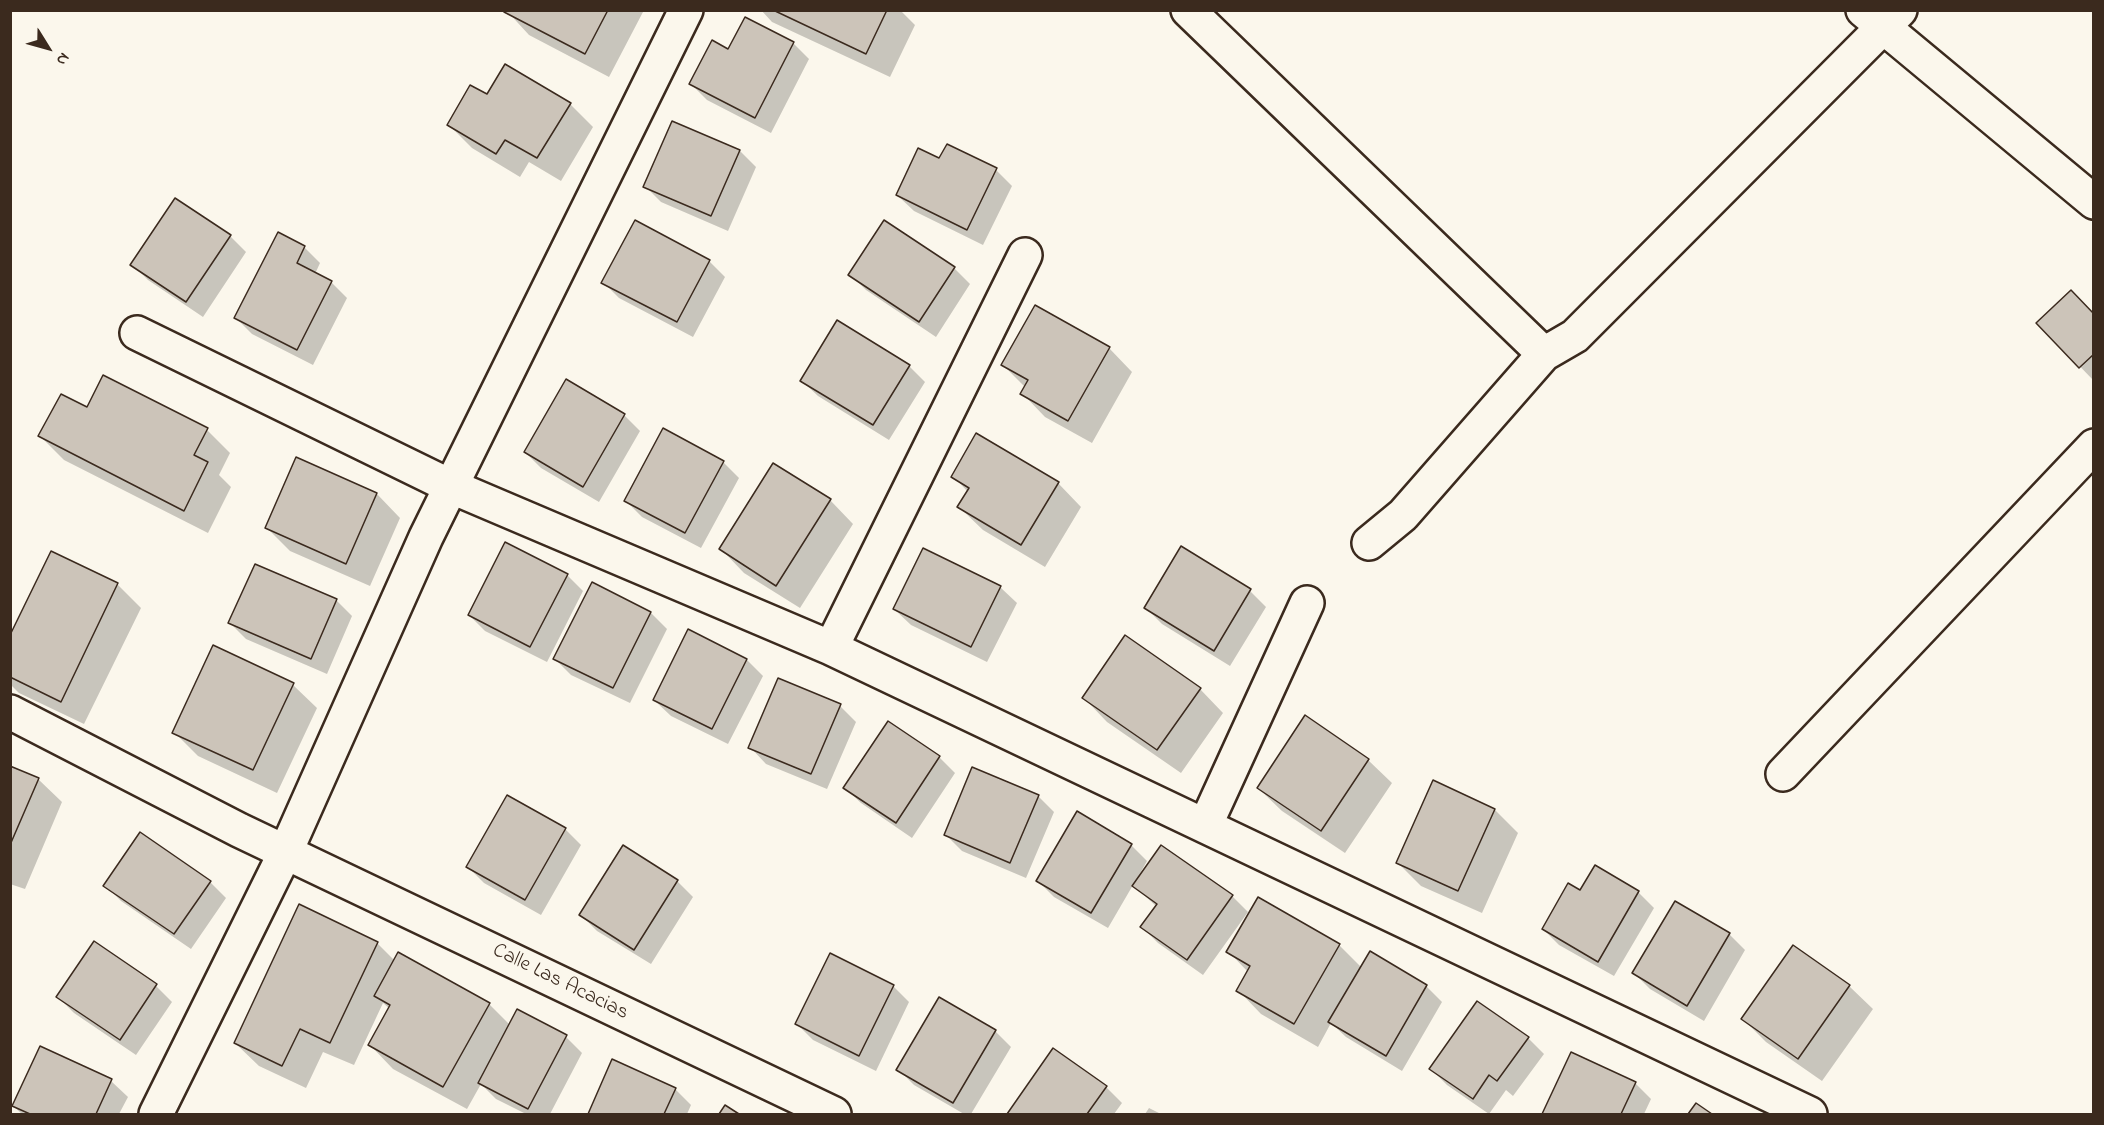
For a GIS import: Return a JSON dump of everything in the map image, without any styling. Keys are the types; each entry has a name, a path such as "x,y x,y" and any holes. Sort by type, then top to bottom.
{"street":[{"path":"156,1114 286,851 450,486 686,10"},
{"path":"1188,10 1544,354"},
{"path":"1369,543 1403,515 1544,354 1575,336 1882,16 2094,202"},
{"path":"831,648 1025,255"},
{"path":"137,333 450,486 831,648 1810,1114"},
{"path":"1783,774 2094,446"},
{"path":"1205,826 1307,603"},
{"name":"Calle Las Acacias","path":"10,712 239,830 834,1114"}],"building":[{"path":"504,10 608,10 585,54"},
{"path":"773,10 887,10 866,54"},
{"path":"745,17 794,42 755,118 689,84 712,40 728,49"},
{"path":"505,64 571,103 537,158 505,140 496,154 447,125 470,85 487,94"},
{"path":"672,121 740,150 711,216 643,187"},
{"path":"947,144 997,168 967,230 896,195 918,148 939,158"},
{"path":"175,198 231,235 186,302 130,265"},
{"path":"635,220 710,260 677,322 601,283"},
{"path":"884,220 955,267 919,322 848,275"},
{"path":"278,232 305,246 297,263 332,281 297,350 234,318"},
{"path":"2071,290 2094,314 2094,354 2079,368 2036,323"},
{"path":"1035,305 1110,347 1068,421 1020,394 1028,380 1001,365"},
{"path":"837,320 910,365 873,425 800,381"},
{"path":"103,375 208,428 194,455 208,462 184,511 38,436 61,394 87,407"},
{"path":"566,379 625,414 583,487 524,452"},
{"path":"663,428 724,461 685,533 624,501"},
{"path":"976,433 1059,482 1021,545 957,507 969,488 951,477"},
{"path":"296,457 377,493 346,564 265,528"},
{"path":"773,463 831,499 776,586 719,549"},
{"path":"505,542 568,574 530,647 468,615"},
{"path":"1181,546 1251,589 1214,651 1144,608"},
{"path":"923,548 1001,586 971,647 893,609"},
{"path":"51,551 118,583 61,702 10,677 10,635"},
{"path":"255,564 337,599 311,659 228,623"},
{"path":"592,582 651,612 613,688 553,659"},
{"path":"688,629 747,659 712,729 653,700"},
{"path":"1125,635 1201,688 1157,750 1082,698"},
{"path":"213,645 294,683 253,770 172,733"},
{"path":"778,678 841,704 811,774 748,748"},
{"path":"1305,715 1369,759 1321,831 1257,788"},
{"path":"888,721 940,756 896,823 843,788"},
{"path":"10,766 39,778 10,845"},
{"path":"972,767 1039,795 1010,863 944,835"},
{"path":"1433,780 1495,809 1458,891 1396,863"},
{"path":"507,795 566,828 525,900 466,867"},
{"path":"1077,811 1132,844 1091,913 1036,881"},
{"path":"140,832 211,881 174,934 103,886"},
{"path":"623,845 678,880 634,950 579,915"},
{"path":"1161,845 1233,895 1187,960 1140,927 1157,904 1132,886"},
{"path":"1595,865 1639,891 1598,962 1542,929 1568,883 1580,890"},
{"path":"1258,897 1340,944 1294,1024 1236,991 1250,966 1226,952"},
{"path":"1675,901 1730,933 1687,1006 1632,973"},
{"path":"299,904 378,942 330,1043 300,1029 282,1066 234,1043"},
{"path":"94,941 157,984 120,1040 56,997"},
{"path":"1793,945 1850,985 1798,1059 1741,1019"},
{"path":"1370,951 1427,985 1386,1056 1328,1022"},
{"path":"398,952 490,1003 443,1087 368,1045 390,1005 374,996"},
{"path":"830,953 894,985 859,1056 795,1024"},
{"path":"939,997 996,1030 953,1103 896,1070"},
{"path":"1477,1001 1529,1037 1497,1081 1489,1075 1473,1099 1429,1069"},
{"path":"517,1009 567,1035 528,1109 478,1083"},
{"path":"40,1046 112,1079 96,1114 30,1114 12,1106"},
{"path":"1053,1048 1107,1086 1087,1114 1007,1114"},
{"path":"1571,1052 1636,1082 1621,1114 1542,1114"},
{"path":"612,1059 676,1088 664,1114 588,1114"},
{"path":"1696,1103 1712,1114 1688,1114"},
{"path":"725,1105 739,1114 719,1114"}]}
